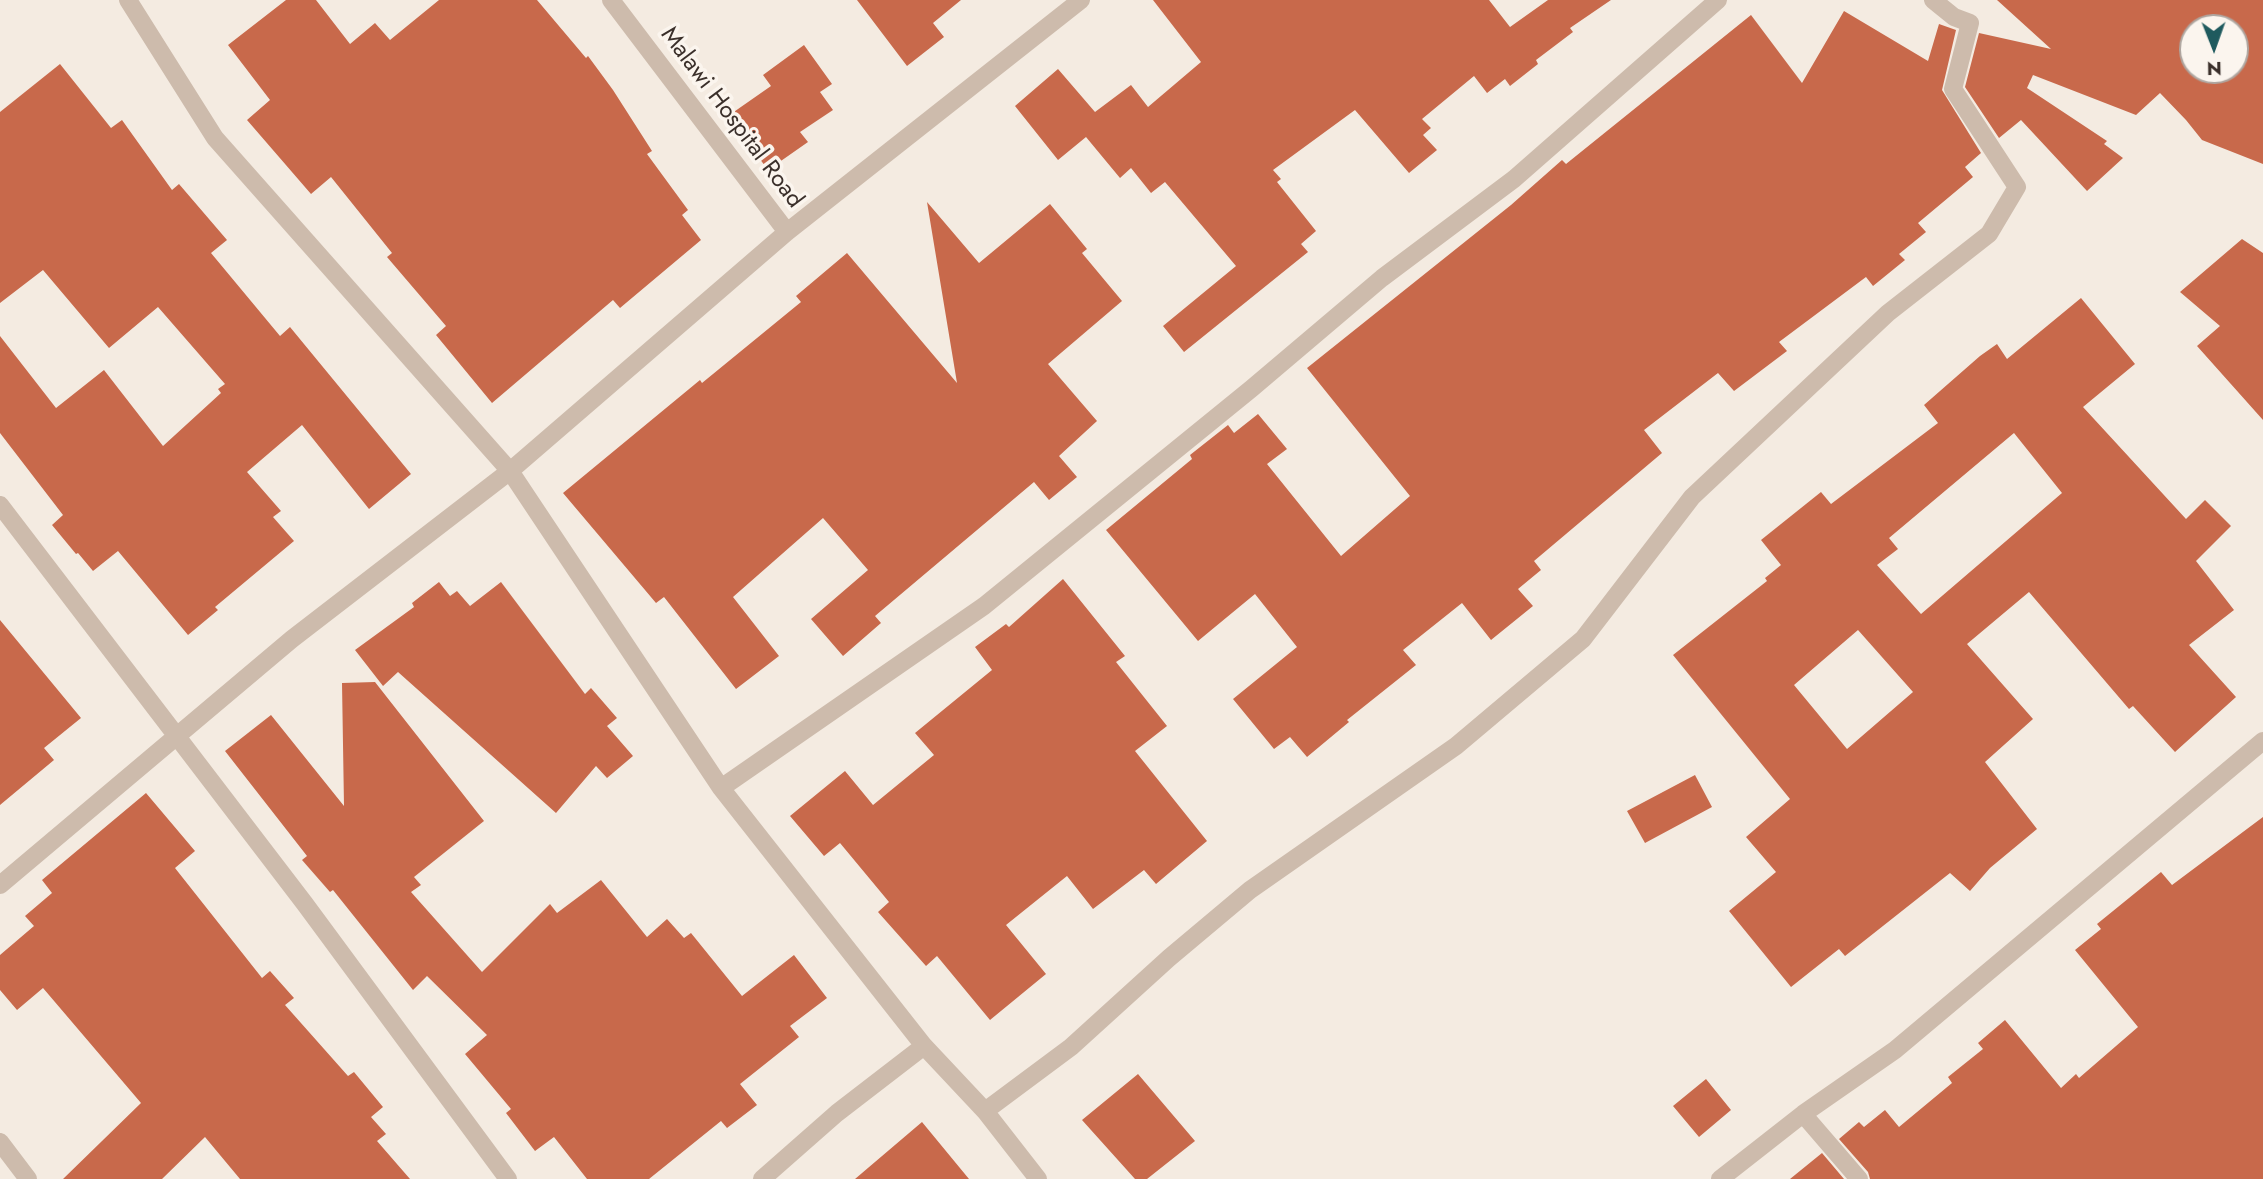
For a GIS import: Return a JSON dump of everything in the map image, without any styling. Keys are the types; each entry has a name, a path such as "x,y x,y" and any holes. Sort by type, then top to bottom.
{"street":[{"path":"128,0 215,138 510,471 721,788 924,1046 985,1111 1038,1179"},
{"name":"Malawi Hospital Road","path":"611,0 787,232"},
{"path":"0,885 292,639 510,471 787,232 1081,0"},
{"path":"721,788 984,606 1251,389 1382,278 1514,178 1718,0"},
{"path":"985,1111 1071,1047 1169,958 1250,890 1456,746 1583,639 1692,497 1888,313 1989,234 2017,187 1953,89 1970,23 1954,17 1933,0"},
{"path":"0,505 178,737 508,1179"},
{"path":"1720,1179 1803,1114 1895,1049 2263,741"},
{"path":"762,1179 837,1113 924,1046"},
{"path":"1803,1114 1859,1179"},
{"path":"0,1142 28,1179"}],"building":[{"path":"286,0 316,0 350,44 375,23 390,40 439,0 537,0 586,58 588,56 613,90 652,151 647,154 688,210 682,215 701,240 620,308 613,300 492,403 436,335 446,326 387,257 392,253 331,177 311,194 247,120 270,100 228,45"},
{"path":"857,0 961,0 933,23 944,37 907,66"},
{"path":"1153,0 1489,0 1510,27 1548,0 1611,0 1570,28 1573,32 1536,60 1538,64 1510,86 1505,79 1487,93 1474,76 1422,119 1431,128 1423,135 1437,150 1409,173 1355,110 1273,170 1281,179 1277,182 1316,231 1301,244 1308,252 1184,352 1163,326 1236,266 1165,182 1151,193 1131,168 1120,178 1086,137 1058,160 1015,106 1058,69 1095,112 1131,85 1148,107 1201,62"},
{"path":"1997,0 2263,0 2263,164 2202,140 2160,93 2136,115 2033,75 2027,88 2107,141 2104,144 2123,158 2087,191 2021,120 1999,138 1965,87 1979,33 2051,49"},
{"path":"1844,11 1928,61 1939,24 1956,30 1942,90 1981,153 1965,167 1973,177 1918,223 1926,232 1899,254 1905,260 1873,286 1866,277 1779,342 1787,351 1734,391 1718,373 1644,430 1662,453 1534,561 1541,570 1518,589 1533,606 1491,640 1462,603 1403,650 1416,665 1347,720 1349,722 1307,757 1290,737 1274,749 1233,699 1297,647 1255,594 1198,641 1106,530 1192,459 1190,455 1228,425 1234,433 1258,414 1287,449 1267,464 1341,556 1410,496 1307,368 1511,205 1562,160 1566,164 1751,15 1802,83"},
{"path":"804,45 832,84 820,92 833,110 800,132 808,142 768,170 728,116 771,86 763,75"},
{"path":"60,64 111,128 122,120 172,190 179,184 227,240 211,253 280,336 290,327 411,474 369,509 302,425 247,472 281,511 273,517 294,541 215,607 218,610 188,635 118,551 93,571 78,553 76,554 52,525 63,515 0,433 0,336 56,408 104,370 163,446 221,393 218,389 225,384 158,307 109,348 43,270 0,303 0,112"},
{"path":"927,202 979,263 1050,204 1087,249 1082,253 1122,301 1048,364 1097,421 1059,456 1077,477 1049,500 1034,482 875,616 881,623 843,656 811,619 868,570 823,518 733,597 779,656 736,689 664,597 656,603 563,493 700,380 702,383 801,302 796,296 847,253 957,383"},
{"path":"2242,239 2263,253 2263,420 2197,346 2220,326 2180,292"},
{"path":"2081,298 2135,364 2083,407 2186,519 2205,500 2231,526 2196,561 2234,610 2189,645 2236,697 2175,752 2133,706 2129,709 2029,592 1967,644 2033,719 1985,762 2037,829 1990,868 1970,891 1950,873 1845,956 1839,949 1791,987 1729,911 1776,872 1746,837 1790,799 1673,655 1767,581 1765,578 1781,565 1761,540 1821,492 1831,504 1938,423 1924,405 1980,356 1997,344 2007,359","holes":["2014,433 2062,493 1921,614 1877,565 1898,549 1889,538","1858,630 1913,692 1847,749 1794,685"]},
{"path":"1063,579 1125,656 1116,662 1167,726 1135,751 1207,841 1156,884 1144,870 1093,909 1067,876 1006,925 1046,974 990,1020 937,956 926,966 878,912 889,902 840,843 824,856 790,816 845,771 873,805 934,755 915,733 992,670 975,647 1006,624 1009,627"},
{"path":"439,582 450,596 457,591 470,606 501,582 585,694 591,688 617,718 607,726 633,756 607,778 596,766 556,813 398,672 383,686 355,650 414,607 412,603"},
{"path":"0,620 81,718 44,748 54,760 0,805"},
{"path":"375,682 484,821 414,877 421,885 411,892 482,972 550,904 557,913 601,880 647,937 667,919 684,938 691,933 742,996 794,955 827,998 790,1026 799,1037 740,1084 757,1105 727,1128 721,1121 649,1179 587,1179 554,1137 535,1151 506,1113 511,1109 465,1054 487,1035 427,976 413,990 333,890 330,892 302,860 307,856 225,751 271,715 344,806 342,683"},
{"path":"1695,775 1712,807 1645,843 1627,811"},
{"path":"146,793 195,851 175,868 262,978 270,971 294,998 285,1005 348,1076 354,1072 383,1107 371,1117 386,1134 377,1141 410,1179 240,1179 205,1137 162,1179 63,1179 141,1103 43,988 17,1010 0,990 0,955 34,926 25,916 52,893 42,880"},
{"path":"2263,817 2263,1179 1870,1179 1868,1172 1839,1139 1859,1122 1864,1127 1885,1110 1899,1127 1952,1083 1948,1077 1983,1049 1978,1043 2005,1020 2061,1088 2076,1074 2079,1078 2138,1027 2075,950 2101,929 2097,924 2161,872 2172,885"},
{"path":"1138,1074 1195,1141 1147,1179 1135,1179 1082,1120"},
{"path":"1706,1079 1731,1110 1699,1137 1673,1106"},
{"path":"922,1122 969,1179 855,1179"},
{"path":"1822,1153 1844,1179 1790,1179"}]}
